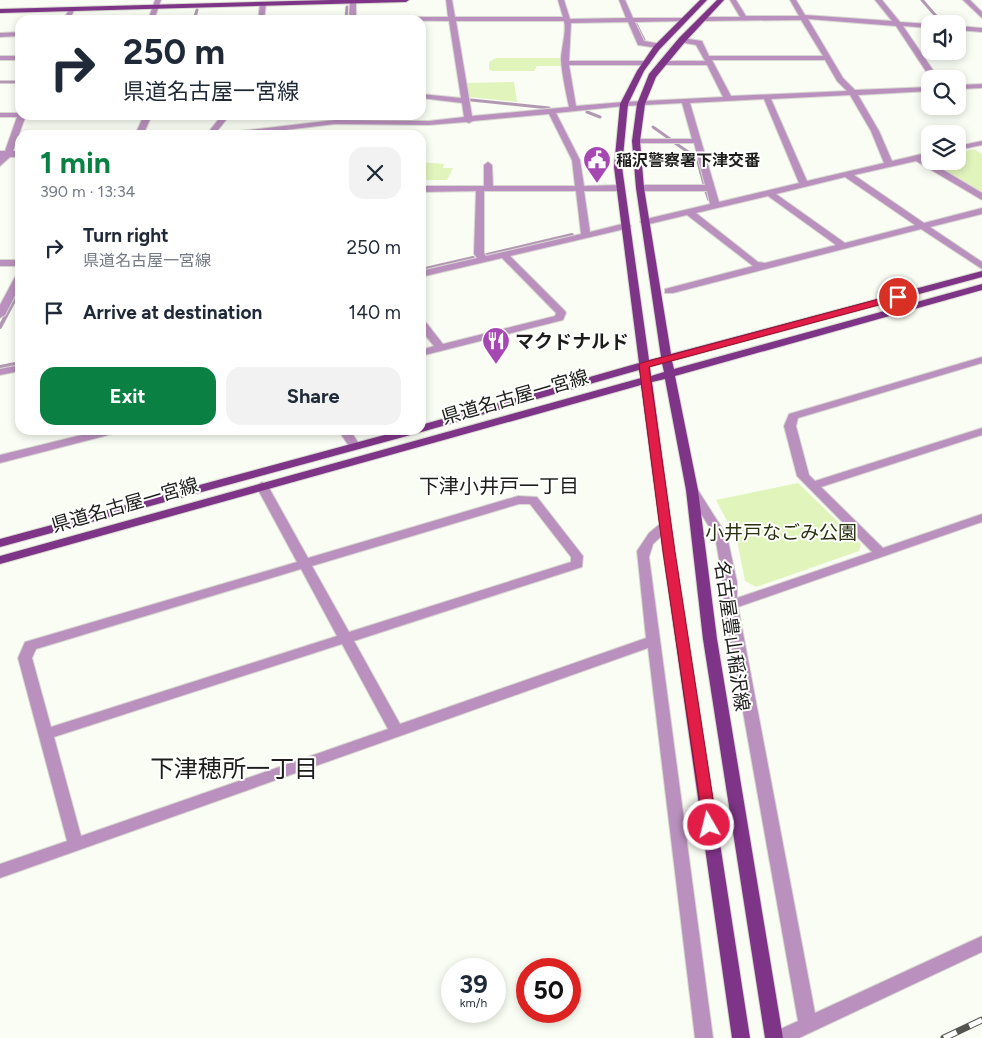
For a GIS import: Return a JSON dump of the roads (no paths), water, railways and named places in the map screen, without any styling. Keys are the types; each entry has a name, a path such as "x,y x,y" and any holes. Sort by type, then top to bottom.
{"main road":[{"path":"0,11 72,9 157,3 242,2 263,4 406,0"},
{"path":"704,0 658,46 646,63 624,104 619,148 620,188 665,526 741,1038"},
{"name":"名古屋豊山稲沢線","path":"721,0 682,40 652,76 641,104 636,141 640,188 666,360 692,490 710,639 774,1038"},
{"name":"県道名古屋一宮線","path":"426,428 644,365 982,274"},
{"name":"県道名古屋一宮線","path":"0,560 982,287"},
{"name":"県道名古屋一宮線","path":"0,543 399,435"}],"street":[{"path":"449,0 469,121"},
{"path":"561,0 569,28 564,45 573,110"},
{"path":"622,0 641,43 658,46"},
{"path":"793,0 805,17 840,79 852,93 875,131 889,164"},
{"path":"878,0 898,24 929,70"},
{"path":"966,0 982,16"},
{"path":"351,1 352,15"},
{"path":"733,1 744,18"},
{"path":"153,15 157,3"},
{"path":"262,15 263,4"},
{"path":"69,15 72,9"},
{"path":"702,19 805,17 921,25"},
{"path":"426,19 684,19"},
{"path":"966,29 982,30"},
{"path":"0,35 15,34"},
{"path":"682,40 700,43 729,100"},
{"path":"0,58 15,58"},
{"path":"662,63 709,60 828,58"},
{"path":"565,63 646,63"},
{"path":"978,86 982,96"},
{"path":"344,120 429,123 469,121 624,104 921,89"},
{"path":"426,97 466,101"},
{"path":"767,98 804,184"},
{"path":"686,102 715,205"},
{"path":"552,112 576,160 586,236"},
{"path":"0,115 15,115"},
{"path":"214,130 222,120"},
{"path":"252,130 310,120"},
{"path":"424,130 429,123"},
{"path":"0,163 15,130"},
{"path":"636,141 697,141"},
{"path":"966,146 982,143"},
{"path":"645,222 921,157"},
{"path":"918,158 982,197"},
{"path":"484,259 479,254 484,189 488,165"},
{"path":"846,174 982,266"},
{"path":"426,189 620,188"},
{"path":"640,188 710,188"},
{"path":"768,192 843,246"},
{"path":"688,211 755,264 765,266"},
{"path":"669,291 982,211"},
{"path":"426,273 626,226"},
{"path":"426,352 559,318 561,313 504,255"},
{"path":"0,263 15,263"},
{"path":"0,315 15,286"},
{"path":"426,329 441,348"},
{"path":"881,553 803,476 790,426 793,416 982,360"},
{"path":"0,372 15,369"},
{"path":"813,486 982,431"},
{"path":"0,459 96,435"},
{"path":"347,435 355,448"},
{"path":"262,486 397,732"},
{"path":"692,490 722,536 730,582 731,605 808,1025"},
{"path":"46,734 577,564 577,556 534,500 518,500 30,646 25,658 76,845"},
{"path":"731,605 982,518"},
{"path":"665,526 651,536 644,547 643,557 704,1038"},
{"path":"0,871 654,641"},
{"path":"780,1038 982,944"}],"waterway":[{"path":"922,0 935,15"},
{"path":"346,15 347,7"},
{"path":"196,15 197,10"},
{"path":"635,22 644,40"},
{"path":"0,82 15,82"},
{"path":"471,100 549,108"},
{"path":"587,112 600,117"},
{"path":"653,127 670,139"},
{"path":"675,143 697,158 701,173"},
{"path":"701,171 705,186"},
{"path":"706,190 709,199"},
{"path":"487,255 572,235"},
{"path":"426,269 473,258"},
{"path":"0,327 15,298"},
{"path":"0,367 15,364"}],"railway":[{"path":"944,1038 982,1020"}],"place":[{"name":"稲沢警察署下津交番","path":"597,184"},
{"name":"マクドナルド","path":"496,365"}],"district":[{"name":"下津小井戸一丁目","path":"499,486"},
{"name":"下津穂所一丁目","path":"234,768"}],"park label":[{"name":"小井戸なごみ公園","path":"781,532"}]}
